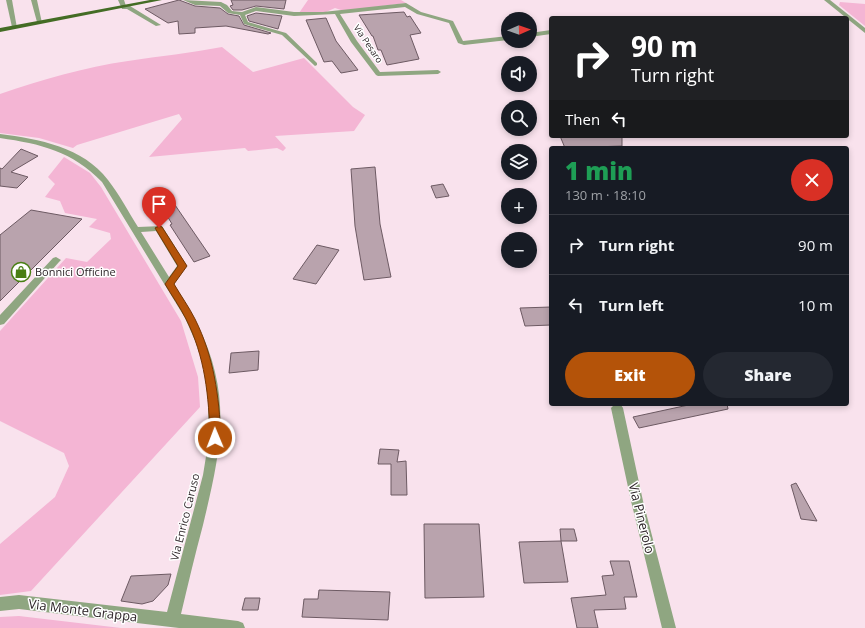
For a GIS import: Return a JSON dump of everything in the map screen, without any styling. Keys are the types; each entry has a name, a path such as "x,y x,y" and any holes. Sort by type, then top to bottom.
{"main road":[{"path":"0,30 160,0"}],"street":[{"path":"9,0 15,27"},
{"path":"34,0 40,22"},
{"path":"121,0 126,7 158,25"},
{"path":"186,0 216,2 225,6 230,12 242,14 256,9 294,14 337,13 406,5 419,13 451,22 460,42 464,43 501,39"},
{"path":"827,0 847,16"},
{"name":"Via Pesaro","path":"337,13 354,42 378,74 438,72"},
{"path":"242,14 246,23 284,34 315,64"},
{"path":"849,18 865,31"},
{"path":"537,34 549,32"},
{"name":"Via Enrico Caruso","path":"0,136 34,141 52,146 73,154 86,162 104,181 190,318 201,343 210,372 214,401 215,438 209,474 172,620"},
{"path":"135,230 159,228 182,266 169,284"},
{"path":"0,321 56,260"},
{"name":"Via Pinerolo","path":"617,408 637,501 669,628"},
{"name":"Via Monte Grappa","path":"0,604 19,602 49,605 238,628"}],"shaded area":[{"path":"308,0 401,0 406,3 344,11 335,8 326,12 299,13"},
{"path":"840,2 865,4 865,26 839,5"},
{"path":"222,47 253,72 304,58 353,107 365,115 354,131 275,136 286,148 283,151 277,148 248,151 245,148 149,157 182,119 179,114 77,145 73,148 39,138 0,133 0,94 79,70"},
{"path":"64,157 90,173 101,187 181,321 198,377 200,407 31,591 0,595 0,544 55,497 69,466 64,453 0,421 0,331 66,258 87,262 111,239 110,233 89,227 97,219 65,213 60,201 45,197 55,184 48,177"},
{"path":"19,616 121,628 0,628 0,617"}],"building":[{"path":"179,0 195,6 220,8 228,14 239,16 244,25 271,33 268,34 226,26 195,28 195,33 179,34 178,21 168,23 145,9"},
{"path":"231,0 286,0 284,9 256,6 242,10 233,10 230,6 233,5"},
{"path":"404,12 407,17 410,16 421,33 410,35 419,59 387,65 381,50 378,50 373,36 359,15"},
{"path":"256,13 282,16 278,29 249,21 247,16"},
{"path":"326,18 336,41 358,70 341,73 332,61 324,62 306,20"},
{"path":"561,138 622,138 622,146 564,146"},
{"path":"21,149 38,156 11,172 28,177 17,188 0,186 0,168 2,169"},
{"path":"375,167 380,224 391,277 364,280 355,226 351,169"},
{"path":"443,184 449,196 436,198 431,186"},
{"path":"175,205 210,256 194,262 170,225 172,224 163,209"},
{"path":"31,210 82,219 0,301 0,235"},
{"path":"317,245 339,250 316,284 293,279"},
{"path":"549,307 549,325 525,326 520,308"},
{"path":"259,351 258,370 229,373 231,353"},
{"path":"684,406 727,406 728,409 639,428 633,417"},
{"path":"380,449 399,450 397,462 406,461 407,495 391,495 391,464 378,464"},
{"path":"796,483 817,521 801,519 791,485"},
{"path":"424,524 479,524 484,597 425,598"},
{"path":"560,529 574,529 577,541 561,541"},
{"path":"561,541 568,582 524,583 519,542"},
{"path":"610,561 629,561 637,597 624,597 626,609 594,610 598,628 577,628 571,598 606,595 602,576 614,575"},
{"path":"171,574 168,585 153,601 142,604 121,601 131,576"},
{"path":"319,590 390,592 388,620 302,617 304,599 318,599"},
{"path":"245,598 260,598 258,610 242,610"}],"place":[{"name":"Bonnici Officine","path":"21,272"}],"route":[{"path":"159,228 182,266 169,284 190,318 201,343 210,372 214,401 215,438"}]}
